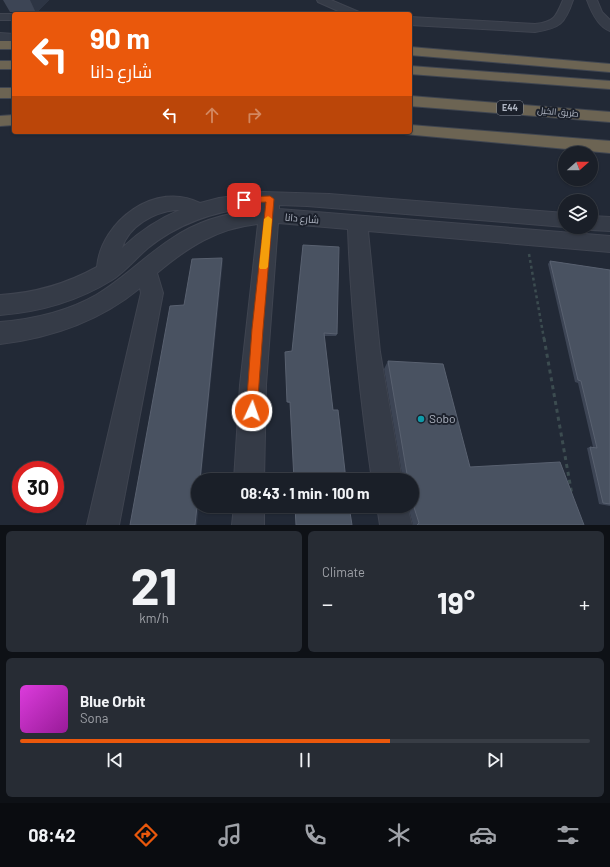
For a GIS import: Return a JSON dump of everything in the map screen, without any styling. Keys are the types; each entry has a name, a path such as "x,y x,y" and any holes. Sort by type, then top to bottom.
{"highway":[{"path":"0,45 12,45"},
{"path":"412,51 610,68"},
{"path":"590,66 610,64"},
{"path":"0,65 12,65"},
{"path":"412,70 610,85"},
{"path":"0,93 12,93"},
{"name":"طريق الخيل","path":"412,101 610,117"},
{"path":"0,121 12,120"},
{"path":"412,123 610,136"},
{"path":"412,130 610,147"}],"street":[{"path":"322,0 351,12"},
{"path":"412,21 535,28 556,24 560,20 568,0"},
{"path":"592,0 597,13 610,27"},
{"path":"0,17 12,17"},
{"path":"0,37 12,38"},
{"name":"شارع دانا","path":"0,334 42,327 83,312 116,294 177,245 202,230 269,207 336,201 558,219"},
{"name":"شارع دانا","path":"0,306 29,303 63,293 89,282 108,270 155,233 183,217 229,202 269,207 358,223 610,244"},
{"path":"249,473 253,384 269,207"},
{"path":"358,223 362,308 386,473"},
{"path":"598,223 610,224"},
{"path":"103,525 152,293 149,278 144,272"},
{"path":"248,525 249,513"},
{"path":"393,513 396,525"}],"path":[{"path":"526,237 573,502"}],"building":[{"path":"303,245 339,247 337,334 324,333 333,410 338,410 345,473 294,473 290,402 287,402 285,352 292,351"},
{"path":"222,258 201,473 191,473 191,513 196,513 195,525 130,525 170,306 184,305 192,259"},
{"path":"550,261 610,270 610,504 603,503 590,447 597,448 581,381 578,380"},
{"name":"Sobo","path":"388,361 443,364 470,467 560,462 584,525 417,525 419,523 416,513 419,513 419,473 407,473"},
{"path":"295,513 350,513 352,525 296,525"}],"slow traffic":[{"path":"263,267 268,219"}],"place":[{"name":"Sobo","path":"421,419"}],"route":[{"path":"244,200 270,199 257,329 252,411"}]}
